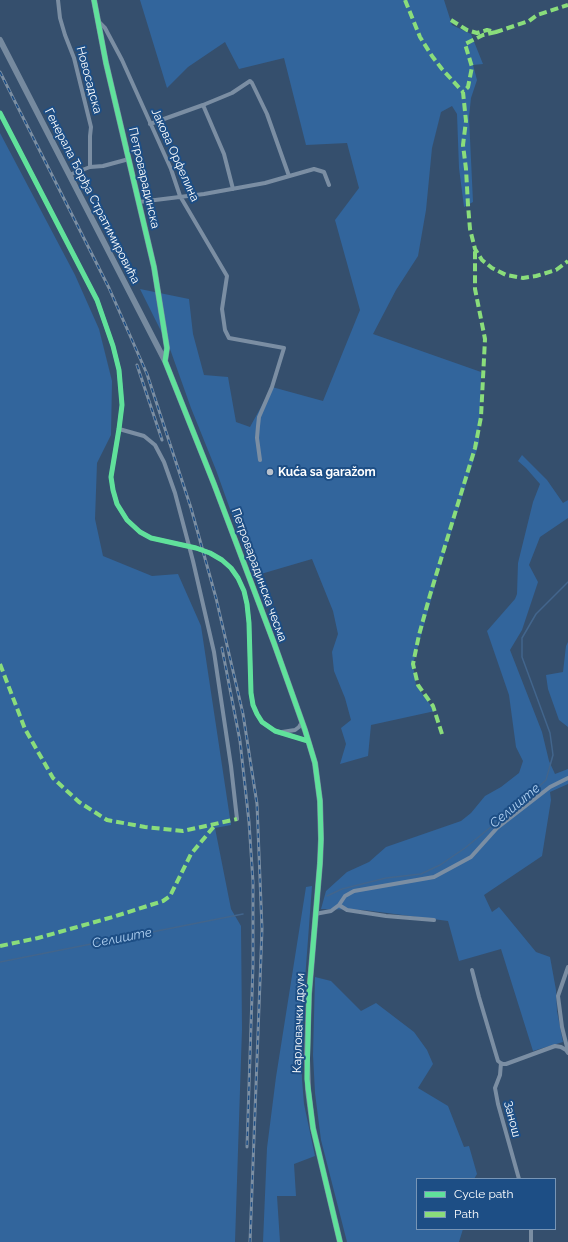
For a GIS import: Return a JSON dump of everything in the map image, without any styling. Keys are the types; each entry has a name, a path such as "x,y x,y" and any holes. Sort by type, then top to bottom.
{"main road":[{"name":"Петроварадинска","path":"94,0 106,63 154,267 166,348 165,361"},
{"name":"Генерала Ђорђа Стратимировића","path":"0,40 165,361"},
{"name":"Петроварадинска чесма","path":"165,361 214,484 302,722 315,763 320,801"},
{"name":"Карловачки друм","path":"320,801 320,863 309,994 307,1059 308,1089 313,1128 340,1242"}],"street":[{"name":"Новосадска","path":"58,0 64,35 74,58 91,127 90,167"},
{"name":"Јакова Орфелина","path":"98,20 105,28 122,60 171,169 180,196 227,276 222,309 225,330 229,338 284,348 258,426 257,438 260,460"},
{"path":"150,124 203,106 232,93 250,81 252,82 267,114 289,176"},
{"path":"203,106 224,154 233,189"},
{"path":"0,113 97,300 113,346 119,370 122,405 112,477 113,490 117,504 127,520 140,532 151,538 196,548 210,553 231,568 244,590 247,604 251,693 253,705 257,714 262,722 280,733 308,741"},
{"path":"69,175 90,167 103,166 129,160"},
{"path":"139,202 204,194 265,183 314,168 324,172 329,185"},
{"path":"119,429 144,436 155,445 164,462 175,493 193,560 214,652 231,766 237,819"},
{"path":"280,733 295,730 302,722"},
{"path":"315,914 332,911 346,896 354,891 434,877 471,857 497,828 550,787 568,778"},
{"path":"339,905 347,910 386,916 434,920"},
{"path":"568,967 558,996 560,1017 568,1052"},
{"path":"472,970 497,1058 501,1064 508,1064 555,1046 561,1047 568,1052"},
{"name":"Занош","path":"501,1064 500,1075 495,1088 519,1178"},
{"path":"531,1230 531,1242"}],"shaded area":[{"path":"140,0 444,0 452,25 471,34 483,64 473,65 477,80 471,98 469,117 473,202 464,207 459,168 457,114 452,106 441,112 432,148 426,210 418,256 396,290 373,334 481,372 479,443 440,568 413,664 416,685 435,711 371,725 368,756 340,764 346,744 341,728 351,720 345,698 334,671 332,652 338,634 333,611 312,559 254,576 170,349 140,289 189,299 193,334 204,375 228,377 236,422 250,427 272,387 323,401 360,310 335,220 359,188 347,143 306,145 284,58 239,69 225,42 188,67 167,88"},
{"path":"0,133 75,275 99,329 112,381 111,435 97,463 95,519 103,556 152,576 178,574 201,626 231,825 215,828 231,909 241,926 242,1029 235,1242 0,1242"},
{"path":"522,455 547,480 563,503 568,500 568,518 540,537 529,565 538,582 522,630 510,650 542,732 549,761 555,774 568,769 568,784 550,792 551,800 542,856 484,895 492,912 499,907 536,952 550,957 556,990 557,1011 563,1042 533,1051 501,949 459,961 448,921 364,910 321,909 326,891 347,872 369,862 386,847 461,821 471,813 485,796 501,787 519,773 523,761 516,747 509,695 487,631 515,599 517,594 518,563 533,502 540,484 518,461"},
{"path":"568,642 568,727 559,720 548,689 546,675 563,672 566,646"},
{"path":"312,886 301,1057 304,1104 315,1156 294,1164 296,1196 277,1196 280,1242 263,1242 267,1148 276,1077 306,887"},
{"path":"315,977 331,981 361,1011 376,1003 414,1032 427,1050 433,1064 418,1088 448,1106 464,1147 469,1146 477,1174 475,1178 416,1178 416,1230 463,1230 459,1242 347,1242 321,1140 315,1093 313,1055"}],"waterway":[{"name":"Селиште","path":"327,896 342,889 386,878 421,874 440,865 465,848 546,780 553,755 550,733 522,657 522,638 536,614 568,582"},
{"name":"Селиште","path":"0,962 243,914"}],"railway":[{"path":"0,72 109,288 147,374 191,508 216,598 243,714 257,804 262,929 250,1242"},
{"path":"137,365 162,440"},
{"path":"222,648 240,741 249,822 253,882 253,965 247,1147"}],"marked path":[{"path":"405,0 420,37 442,69 463,92"},
{"path":"451,20 467,30 477,33 487,30 496,32 529,21 537,15 568,5"},
{"path":"496,32 483,35 465,44 472,67 468,87 463,92 466,121 463,145 470,229 475,249 482,260 492,268 506,275 523,278 556,270 568,261"},
{"path":"442,734 433,706 418,685 413,664 430,595 475,448 481,417 485,339 475,289 475,249"},
{"path":"0,664 25,729 53,778 79,802 107,820 145,827 183,831 237,819"},
{"path":"0,946 38,938 163,901 170,896 191,854 216,824"}],"cycle path":[{"path":"94,0 106,63 154,267 167,348 165,361 214,484 274,643 305,730 315,763 320,801 321,839 309,994 307,1079 313,1128 340,1242"},
{"path":"0,113 97,300 113,346 119,370 122,405 111,477 117,504 127,520 140,532 151,538 196,548 210,553 222,560 231,568 244,591 247,604 251,693 253,705 257,714 262,722 275,731 308,741"}],"place":[{"name":"Kuća sa garažom","path":"270,472"}]}
